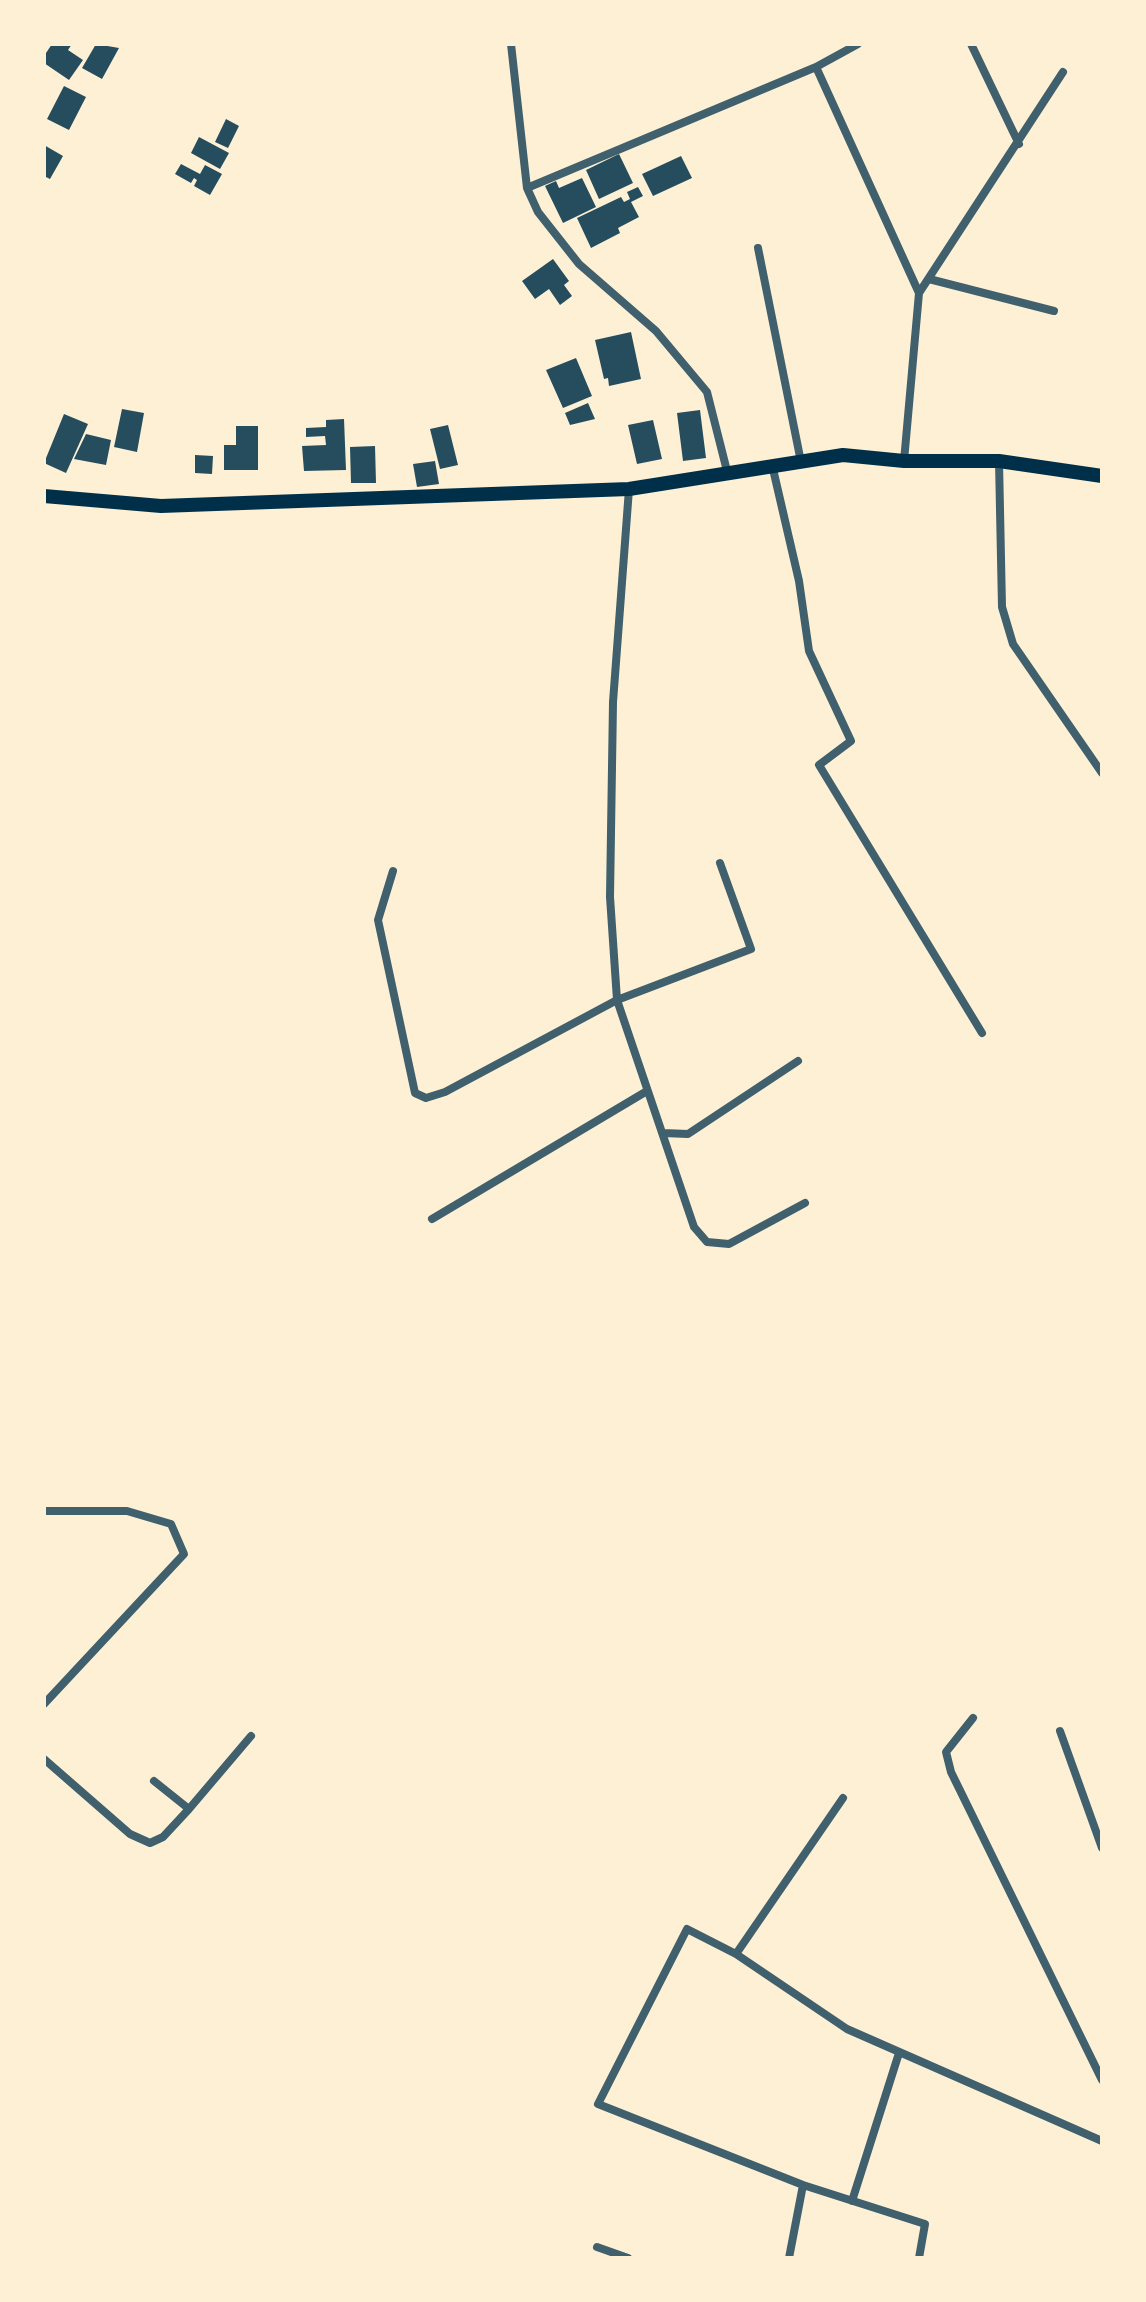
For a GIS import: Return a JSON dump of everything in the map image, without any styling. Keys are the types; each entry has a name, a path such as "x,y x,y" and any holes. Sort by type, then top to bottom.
{"main road":[{"path":"44,496 161,506 629,489 773,469 843,455 904,461 999,461 1102,476"}],"street":[{"path":"511,44 527,188 538,212 579,264 656,331 707,392 728,475"},
{"path":"527,188 816,67 858,44"},
{"path":"971,44 1019,144"},
{"path":"816,67 919,293 904,461"},
{"path":"919,293 1019,144 1063,72"},
{"path":"758,248 801,463"},
{"path":"929,279 1054,311"},
{"path":"999,461 1002,607 1013,644 1102,773"},
{"path":"773,469 799,581 809,651 851,741 819,765 982,1033"},
{"path":"629,489 613,702 610,897 617,1000 694,1227 707,1242 729,1244 805,1203"},
{"path":"393,871 378,920 415,1093 426,1098 445,1092 617,1000 751,949 720,863"},
{"path":"663,1133 688,1134 798,1061"},
{"path":"432,1219 647,1091"},
{"path":"44,1511 127,1511 171,1524 184,1554 44,1704"},
{"path":"973,1718 946,1752 951,1772 1102,2080"},
{"path":"1060,1731 1102,1848"},
{"path":"44,1759 130,1834 150,1843 163,1837 251,1736"},
{"path":"154,1781 189,1809"},
{"path":"736,1954 843,1798"},
{"path":"919,2258 925,2224 803,2185 598,2104 687,1929 736,1954 847,2029 1102,2141"},
{"path":"852,2201 899,2053"},
{"path":"789,2258 803,2185"},
{"path":"597,2247 628,2258"}],"building":[{"path":"52,44 72,44 68,50 83,60 69,80 44,63 44,56"},
{"path":"96,44 119,48 102,79 82,68"},
{"path":"64,86 86,97 69,130 47,119"},
{"path":"226,119 239,126 228,148 215,142"},
{"path":"199,137 229,153 220,169 191,153"},
{"path":"44,145 63,156 50,179 44,176"},
{"path":"619,154 633,183 599,199 586,170"},
{"path":"681,156 692,178 653,196 642,174"},
{"path":"181,164 200,174 205,165 222,174 210,195 194,186 197,180 194,178 191,183 175,174"},
{"path":"582,178 596,207 563,223 545,186 556,181 559,188"},
{"path":"638,187 643,196 631,202 639,217 618,228 620,233 591,248 577,218 621,197 624,202 630,199 627,192"},
{"path":"553,259 569,281 564,285 572,296 560,305 549,289 535,299 522,281"},
{"path":"631,332 641,379 609,386 608,378 604,379 595,340"},
{"path":"576,358 592,396 563,408 546,370"},
{"path":"588,403 595,419 570,425 565,413"},
{"path":"122,409 144,413 137,452 114,447"},
{"path":"700,410 706,458 683,461 677,413"},
{"path":"64,414 88,424 66,473 44,463"},
{"path":"344,419 346,470 304,471 302,446 326,445 325,436 306,437 306,428 326,427 326,420"},
{"path":"653,420 662,459 637,464 628,425"},
{"path":"448,425 458,465 440,469 430,429"},
{"path":"236,426 258,426 258,470 224,470 224,445 236,445"},
{"path":"86,434 111,440 106,465 74,459"},
{"path":"375,446 376,483 351,483 350,447"},
{"path":"195,455 213,456 212,474 195,473"},
{"path":"435,461 439,484 417,487 413,464"}]}
